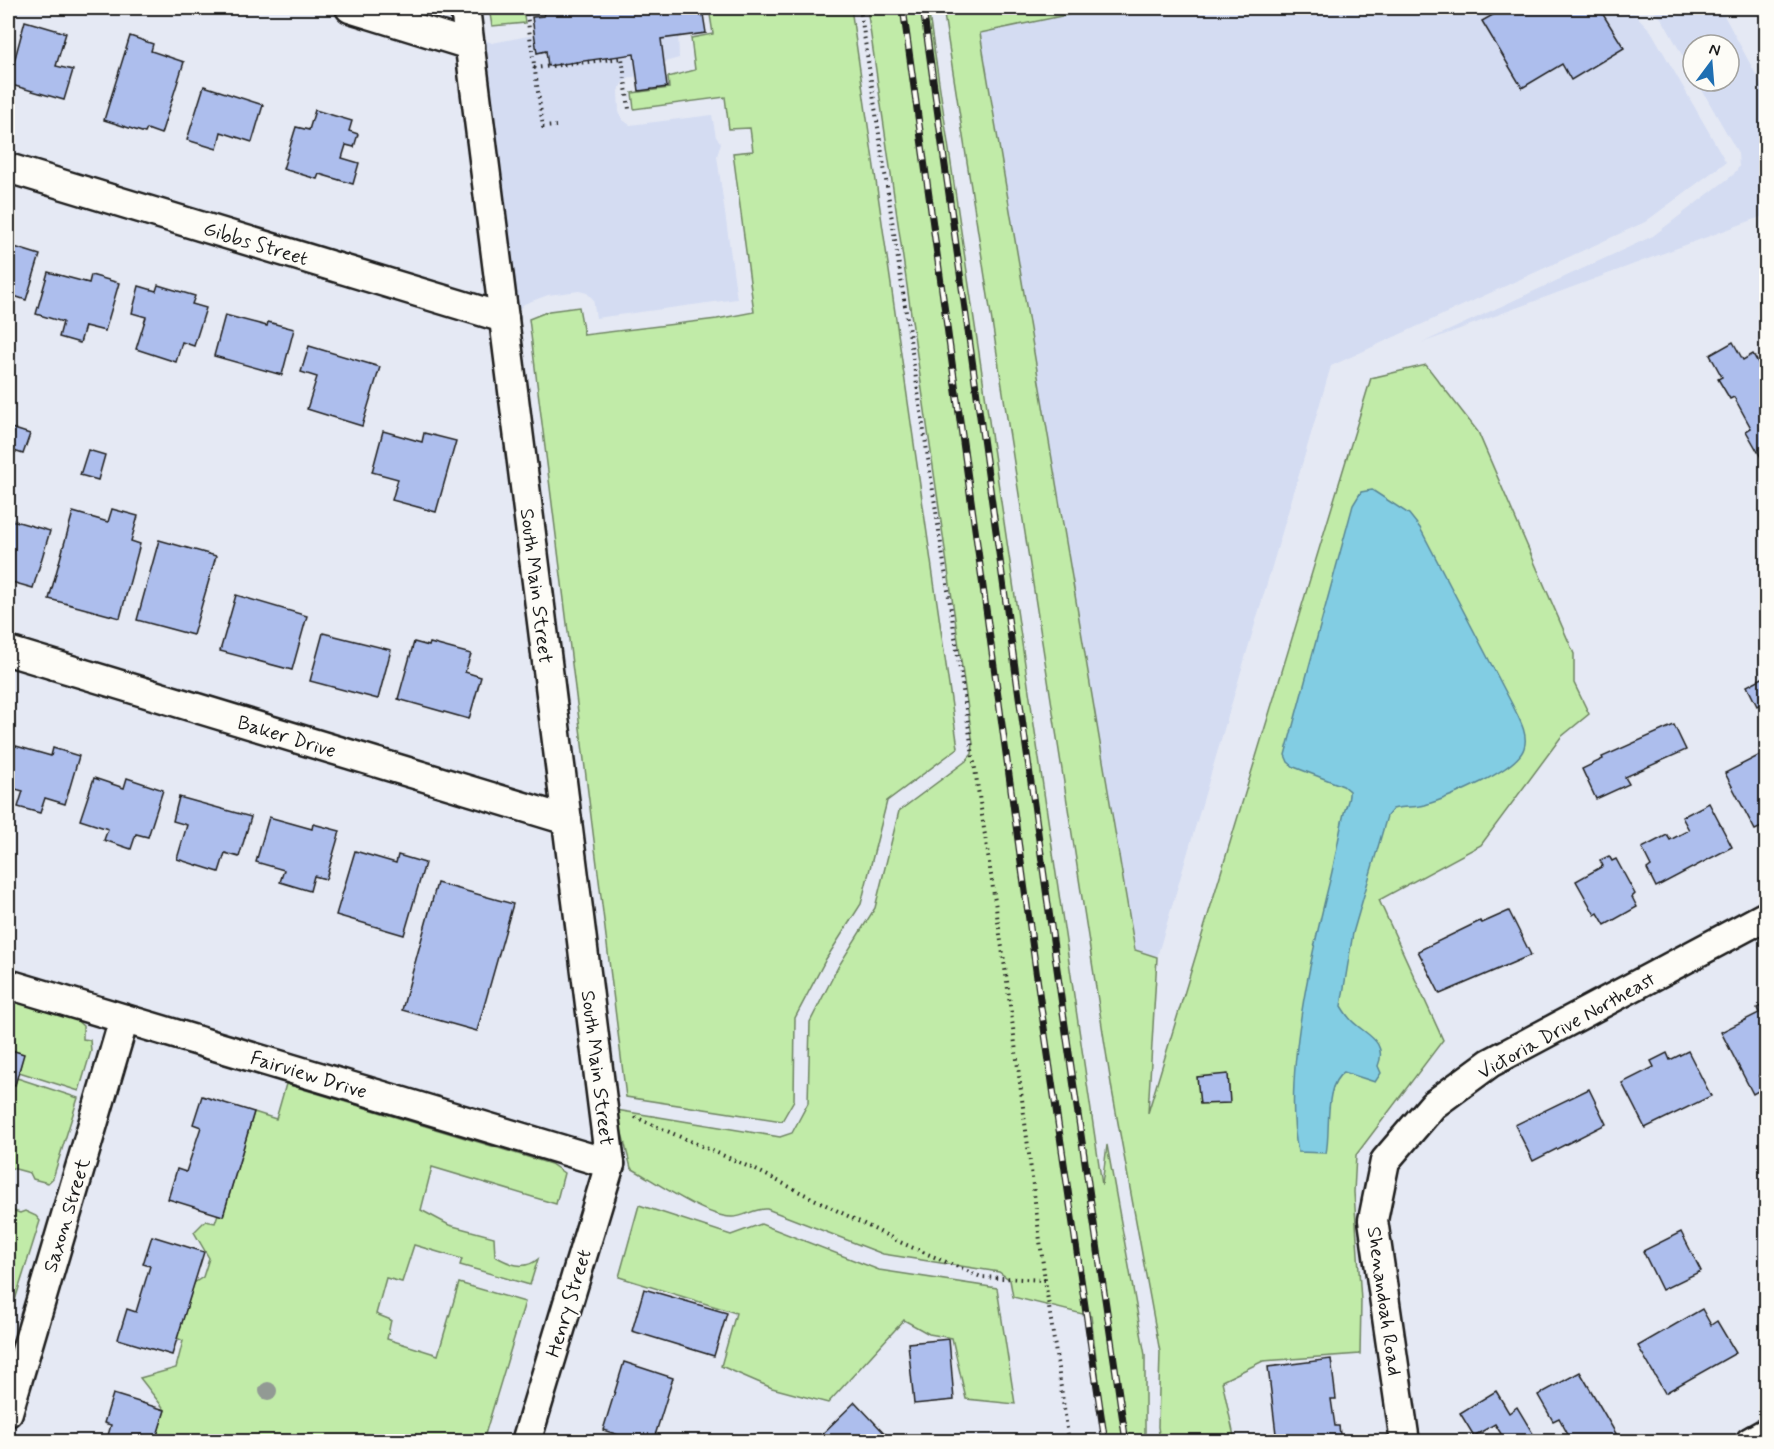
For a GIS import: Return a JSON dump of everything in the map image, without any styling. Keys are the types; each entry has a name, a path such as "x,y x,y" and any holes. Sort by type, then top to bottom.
{"street":[{"path":"350,8 470,45"},
{"name":"South Main Street","path":"465,8 610,1164"},
{"name":"Gibbs Street","path":"8,168 504,318"},
{"name":"Baker Drive","path":"8,651 567,820"},
{"name":"Victoria Drive Northeast","path":"1385,1161 1433,1105 1490,1063 1767,916"},
{"name":"Fairview Drive","path":"8,984 610,1164"},
{"name":"Saxon Street","path":"8,1412 124,1019"},
{"name":"Shenandoah Road","path":"1385,1161 1373,1220 1405,1442"},
{"name":"Henry Street","path":"526,1442 610,1164"},
{"path":"1750,1442 1767,1433"}],"path":[{"path":"526,8 543,127 556,126"},
{"path":"860,8 1007,981 1044,1281 1069,1442"},
{"path":"534,69 622,58 629,109"},
{"path":"603,1108 659,1126 754,1168 902,1243 981,1277 1044,1281"}],"shaded area":[{"path":"450,8 474,8 481,38 492,43 534,35 539,25 539,13 583,8 694,8 696,20 678,31 679,58 661,63 654,74 632,77 623,82 618,91 619,112 623,120 630,125 712,115 716,137 721,143 717,156 737,299 596,318 593,299 587,293 579,291 548,295 524,304 515,313 501,354"},
{"path":"1100,8 1629,8 1651,31 1681,83 1681,93 1686,93 1726,162 1645,222 1331,366 1157,957 1135,950 980,33"},
{"path":"1651,8 1720,8 1734,33 1681,33 1681,53 1662,19"},
{"path":"1741,47 1766,93 1766,215 1422,343 1653,236 1733,175 1739,167 1738,153 1704,93 1741,93"}],"green space":[{"path":"489,8 523,8 525,23 492,26"},
{"path":"709,8 851,8 958,748 887,801 861,904 826,959 795,1018 794,1100 782,1121 626,1097 529,319 549,311 579,307 584,335 717,319 754,312 733,153 753,151 750,128 729,129 725,97 634,109 632,93 669,88 668,77 695,70 691,38 713,34"},
{"path":"867,8 928,8 1102,1185 1107,1145 1145,1355 1145,1441 1106,1441 1091,1316 1013,1297 1010,1280 999,1272 883,1254 767,1209 731,1217 694,1205 631,1168 616,1110 780,1137 792,1133 808,1103 810,1022 838,967 875,908 899,811 966,761 972,754 973,744"},
{"path":"943,8 1100,8 980,33 1135,950 1157,957 1148,1113 1371,378 1426,365 1478,432 1574,654 1574,683 1589,714 1561,737 1481,845 1379,900 1443,1040 1356,1155 1354,1192 1361,1301 1360,1354 1263,1361 1222,1381 1235,1441 1160,1441 1158,1427 1160,1352 1112,1090"},
{"path":"8,997 74,1018 83,1026 83,1039 90,1040 91,1051 79,1091 19,1072 23,1054 8,1049"},
{"path":"17,1078 78,1098 53,1178 48,1183 33,1179 30,1173 8,1167 8,1088 9,1083 15,1084"},
{"path":"286,1084 551,1164 564,1173 556,1204 432,1167 421,1210 449,1225 494,1237 495,1256 506,1262 527,1265 538,1259 530,1285 460,1265 462,1259 414,1245 402,1282 386,1278 376,1314 391,1320 387,1339 438,1355 459,1283 525,1302 483,1441 155,1441 165,1410 140,1378 176,1368 183,1341 177,1338 194,1283 203,1277 209,1258 194,1232 205,1221 215,1223 218,1214 223,1216 254,1112 276,1119"},
{"path":"639,1205 731,1235 761,1224 879,1270 997,1288 1015,1404 966,1399 952,1338 929,1334 904,1320 828,1403 772,1388 721,1366 736,1313 619,1277"},
{"path":"8,1209 20,1213 25,1211 36,1216 40,1221 15,1300 8,1298"}],"water":[{"path":"1372,490 1409,514 1420,528 1517,714 1524,731 1525,743 1519,757 1509,766 1480,783 1425,805 1393,809 1387,816 1353,933 1341,1006 1352,1021 1378,1044 1380,1057 1378,1066 1381,1073 1375,1082 1344,1072 1337,1078 1330,1098 1326,1153 1298,1152 1294,1122 1294,1088 1301,1014 1349,791 1343,786 1294,767 1285,755 1353,505 1361,492"}],"building":[{"path":"542,8 702,8 706,33 661,39 667,87 639,91 634,54 548,66 546,51 537,53 532,17 544,16"},
{"path":"1505,8 1599,8 1624,48 1571,80 1562,64 1522,88 1482,21"},
{"path":"25,21 66,33 56,66 73,70 64,100 8,84"},
{"path":"130,36 153,44 151,51 184,62 161,134 147,129 145,133 104,120"},
{"path":"204,86 263,105 252,142 221,132 217,149 187,140"},
{"path":"315,110 352,121 349,131 358,134 354,147 346,145 342,158 359,163 353,184 319,174 317,179 283,169 296,127 309,130"},
{"path":"8,245 40,255 26,300 8,294"},
{"path":"48,272 89,283 91,275 119,283 105,331 85,326 80,343 59,337 63,322 36,314"},
{"path":"158,285 195,296 192,304 206,308 194,346 182,342 176,362 136,349 146,317 132,313 139,286 156,291"},
{"path":"225,315 267,326 268,322 294,329 282,375 214,356"},
{"path":"1733,342 1743,360 1753,354 1766,376 1766,466 1746,431 1751,428 1734,397 1730,399 1718,379 1722,377 1710,355"},
{"path":"309,346 380,367 362,426 307,409 317,377 301,372"},
{"path":"8,427 30,434 23,454 8,449"},
{"path":"383,431 422,442 424,433 456,441 436,512 392,500 398,479 372,472"},
{"path":"88,450 105,455 98,480 80,475"},
{"path":"112,509 138,516 131,541 140,544 120,618 49,599 73,512 108,522"},
{"path":"8,519 50,531 33,588 8,581"},
{"path":"159,540 216,556 193,635 137,620"},
{"path":"236,595 307,616 292,670 220,651"},
{"path":"323,633 391,650 378,699 310,681"},
{"path":"414,642 429,646 430,643 471,654 465,672 481,677 469,719 398,699"},
{"path":"1766,676 1766,701 1757,706 1747,686"},
{"path":"1674,725 1686,750 1625,777 1629,784 1596,799 1582,769 1603,759 1602,757"},
{"path":"9,744 51,756 53,748 79,756 65,804 45,798 40,813 18,807 23,791 8,787"},
{"path":"1766,752 1766,825 1755,830 1725,773"},
{"path":"94,778 124,788 127,778 163,790 148,837 136,834 131,849 104,840 108,829 80,820"},
{"path":"179,797 251,817 239,857 225,853 219,872 177,859 187,825 173,821"},
{"path":"1709,803 1732,847 1656,887 1647,869 1651,866 1642,848 1667,835 1670,840 1689,830 1682,817"},
{"path":"269,817 312,829 313,824 340,831 326,879 314,876 310,891 280,882 284,870 256,862"},
{"path":"355,851 396,863 398,855 425,863 404,935 336,915"},
{"path":"1609,856 1612,861 1616,859 1635,894 1632,897 1637,907 1605,925 1598,913 1595,915 1576,881 1603,866 1600,860"},
{"path":"437,883 513,904 477,1031 402,1010"},
{"path":"1509,911 1531,955 1440,994 1418,951 1480,921 1482,923"},
{"path":"1766,1003 1766,1071 1759,1075 1765,1087 1753,1094 1721,1032 1759,1013 1757,1008"},
{"path":"8,1049 24,1054 15,1085 9,1083 8,1088"},
{"path":"1688,1051 1711,1096 1645,1128 1622,1083 1654,1067 1651,1061 1667,1053 1670,1060"},
{"path":"1228,1074 1230,1103 1200,1104 1197,1077"},
{"path":"1589,1089 1606,1124 1533,1161 1515,1125"},
{"path":"202,1096 254,1112 223,1216 168,1199 177,1169 186,1172 201,1127 193,1124"},
{"path":"1681,1232 1701,1271 1662,1290 1643,1251"},
{"path":"152,1236 204,1252 172,1355 118,1339 127,1309 136,1312 150,1266 143,1264"},
{"path":"644,1289 727,1313 714,1356 632,1331"},
{"path":"1702,1309 1711,1325 1717,1321 1736,1353 1665,1393 1638,1346"},
{"path":"949,1339 954,1400 914,1404 908,1343"},
{"path":"1331,1359 1336,1399 1331,1399 1335,1426 1339,1426 1341,1442 1277,1442 1268,1367"},
{"path":"624,1362 673,1378 653,1442 640,1442 603,1430"},
{"path":"1580,1372 1618,1437 1610,1442 1572,1442 1559,1418 1553,1421 1538,1395"},
{"path":"1496,1391 1509,1413 1517,1407 1538,1442 1506,1442 1495,1424 1474,1436 1460,1413"},
{"path":"113,1394 165,1410 155,1442 106,1442 111,1425 104,1423"},
{"path":"855,1402 891,1440 814,1442"}],"railway":[{"path":"903,8 1042,1014 1105,1442"},
{"path":"923,8 1063,1012 1126,1442"}]}
